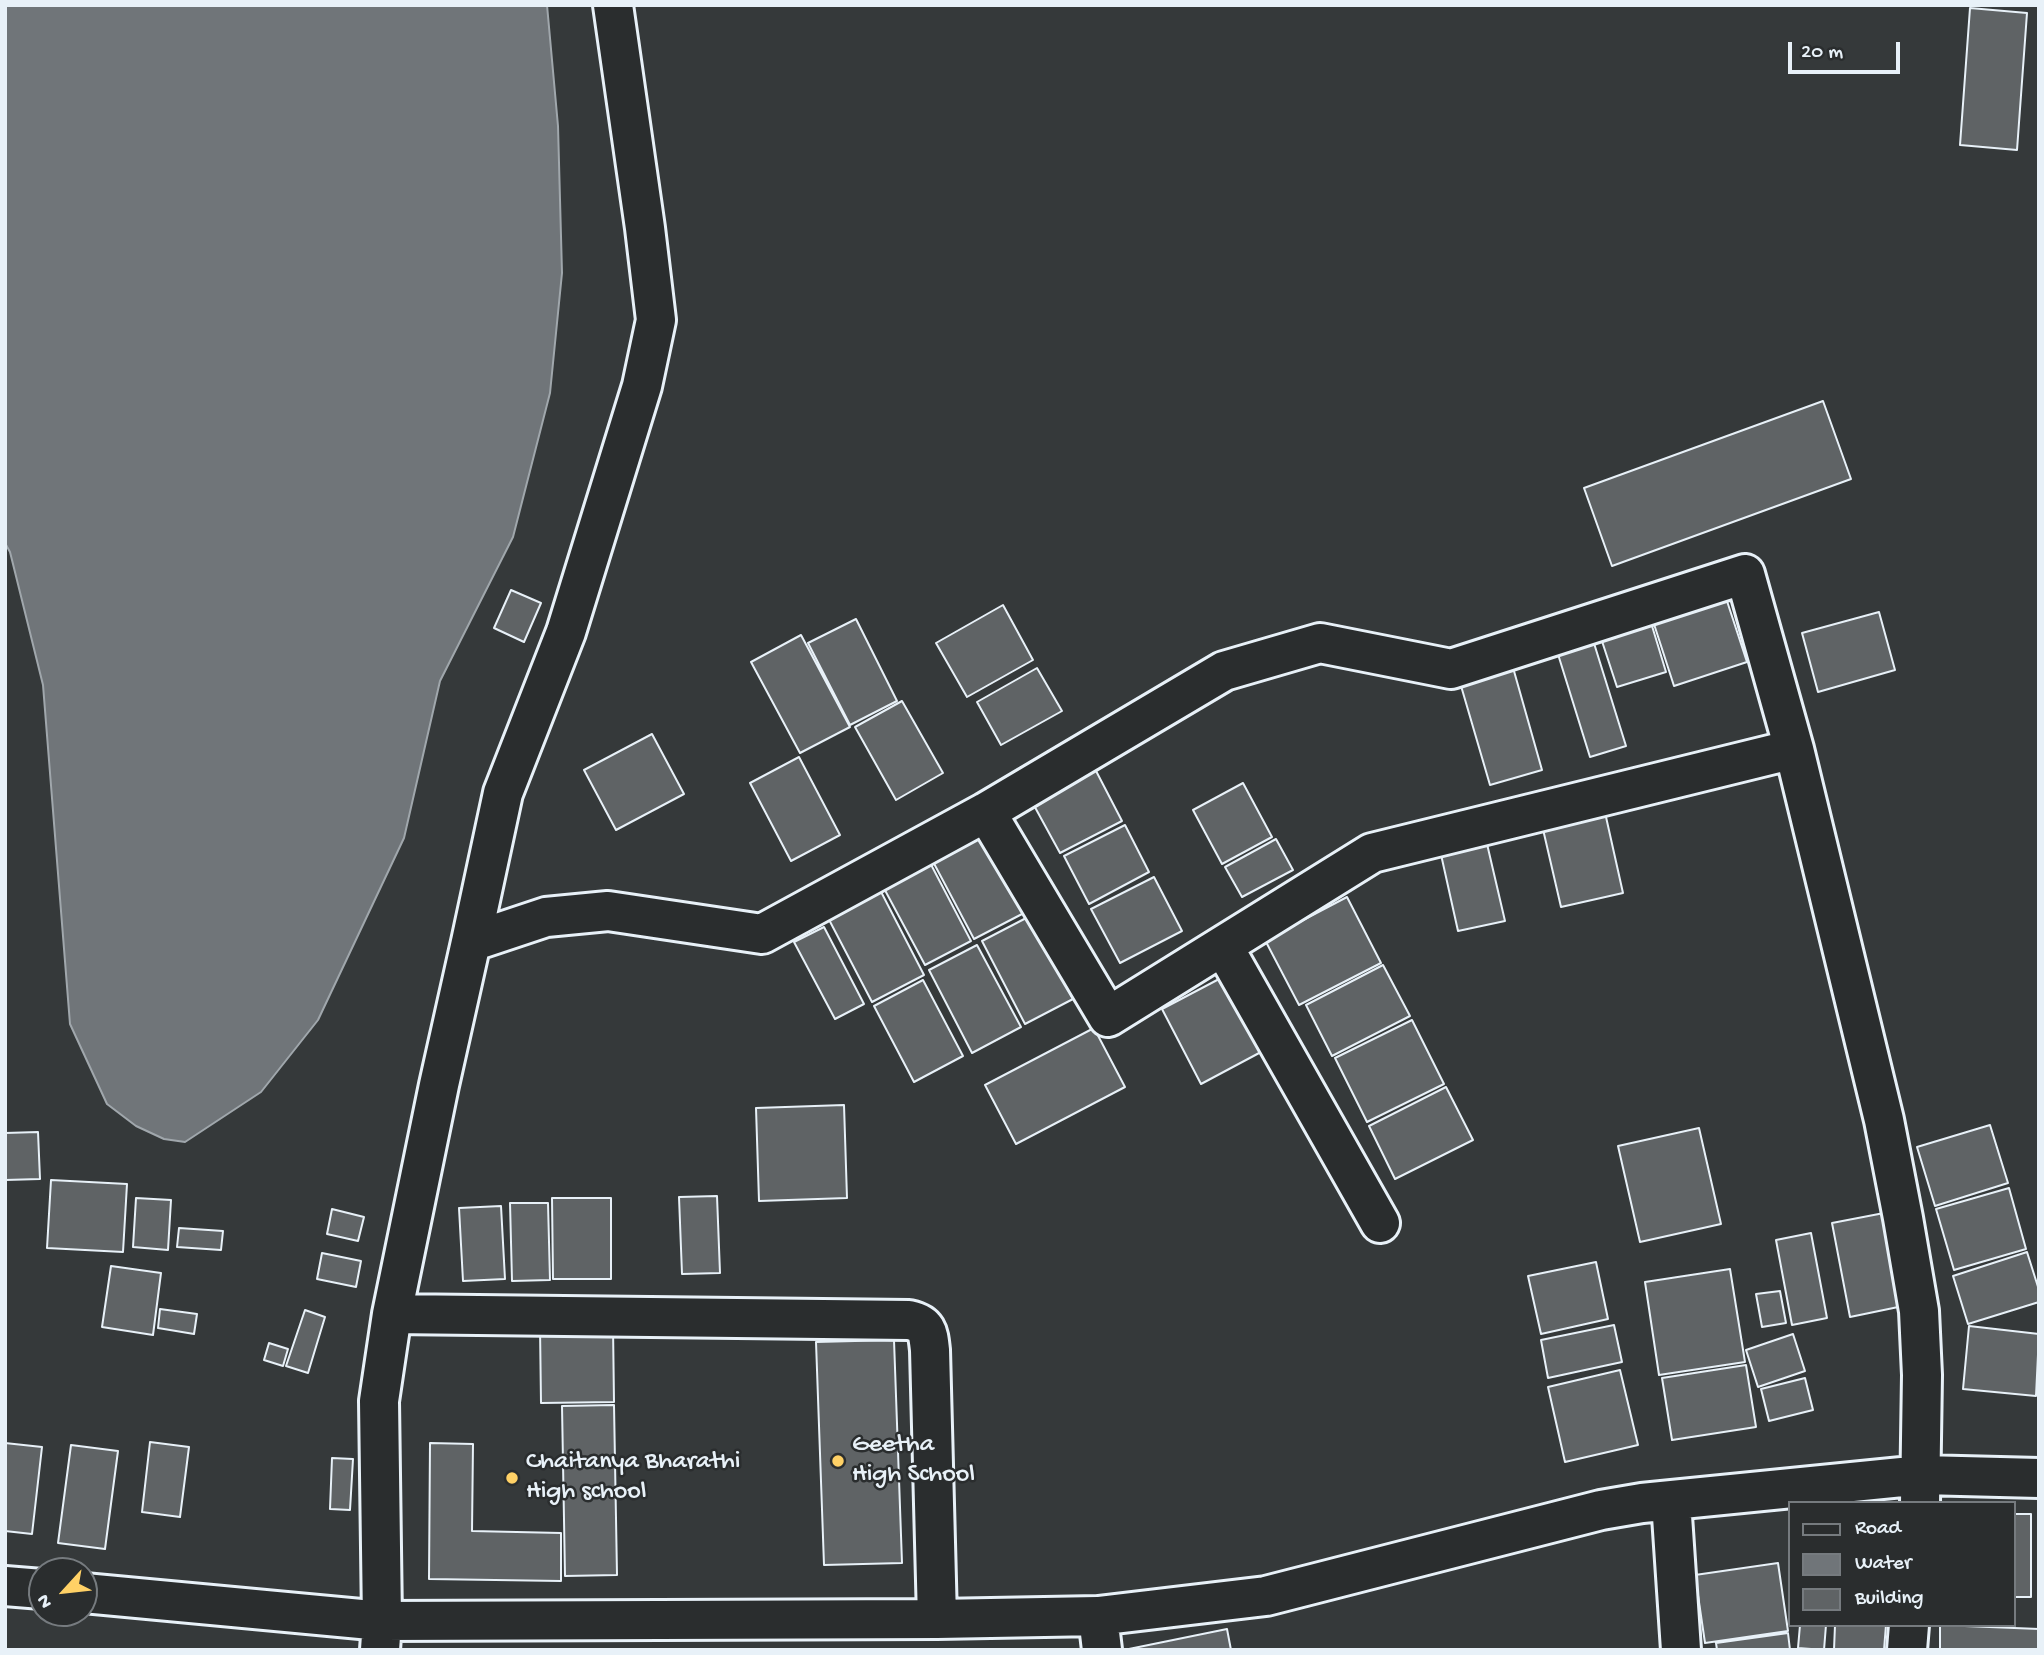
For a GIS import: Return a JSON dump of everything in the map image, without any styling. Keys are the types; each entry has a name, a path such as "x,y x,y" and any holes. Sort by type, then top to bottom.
{"street":[{"path":"381,1635 379,1401 392,1314 439,1085 503,793 570,619 642,386 656,320 646,228 613,5"},
{"path":"471,942 546,917 608,911 762,934 986,811 1224,671 1320,643 1451,669 1745,574 1794,749 1884,1120 1919,1311 1922,1375 1921,1489"},
{"path":"986,811 1108,1017 1372,853 1794,749"},
{"path":"1223,946 1380,1223"},
{"path":"392,1314 920,1322 928,1333 930,1350 954,1629"},
{"path":"98,1595 381,1635 954,1629 1100,1633 1266,1596 1601,1510 1642,1503 1773,1489 1921,1489 2039,1478"},
{"path":"1671,1501 1681,1650"},
{"path":"5,1586 28,1588"},
{"path":"1907,1650 1909,1627"}],"water":[{"path":"5,5 547,5 558,126 562,273 550,393 513,537 440,681 404,838 318,1020 261,1092 185,1142 164,1139 136,1126 107,1104 70,1024 43,685 10,552 5,543"}],"building":[{"path":"1970,8 2027,13 2017,150 1960,145"},
{"path":"1823,401 1851,479 1612,566 1584,488"},
{"path":"511,590 541,603 524,642 494,628"},
{"path":"1726,598 1747,662 1674,686 1653,621"},
{"path":"1003,605 1033,660 967,697 936,643"},
{"path":"1879,612 1895,670 1818,692 1802,633"},
{"path":"1649,616 1666,672 1617,687 1599,632"},
{"path":"856,619 897,701 850,725 808,643"},
{"path":"801,635 850,727 800,753 751,662"},
{"path":"1593,640 1626,746 1590,757 1557,651"},
{"path":"1512,664 1542,770 1490,785 1459,679"},
{"path":"1037,668 1062,711 1001,745 977,702"},
{"path":"902,701 943,773 896,800 855,727"},
{"path":"652,734 684,794 616,830 584,770"},
{"path":"799,757 840,835 791,861 750,783"},
{"path":"1094,767 1122,821 1060,853 1031,800"},
{"path":"1243,783 1272,837 1222,864 1193,810"},
{"path":"1602,799 1623,893 1561,907 1539,812"},
{"path":"1125,825 1149,872 1089,904 1064,856"},
{"path":"981,830 1024,913 974,939 930,856"},
{"path":"1484,831 1505,921 1458,931 1438,841"},
{"path":"1276,839 1293,870 1242,897 1225,867"},
{"path":"926,855 971,941 925,965 879,879"},
{"path":"1154,877 1182,931 1120,963 1091,909"},
{"path":"877,884 924,975 872,1002 825,912"},
{"path":"1347,897 1381,963 1299,1005 1265,940"},
{"path":"1030,916 1073,999 1025,1024 982,941"},
{"path":"824,927 864,1004 835,1019 794,942"},
{"path":"977,945 1021,1027 972,1053 929,970"},
{"path":"1383,965 1410,1016 1332,1056 1306,1005"},
{"path":"1221,978 1261,1052 1201,1084 1162,1009"},
{"path":"923,980 963,1056 914,1082 874,1006"},
{"path":"1412,1020 1444,1084 1367,1122 1335,1058"},
{"path":"1094,1028 1125,1087 1016,1144 985,1085"},
{"path":"1446,1087 1473,1140 1395,1179 1369,1126"},
{"path":"844,1105 847,1198 759,1201 756,1108"},
{"path":"1990,1125 2008,1183 1935,1206 1917,1147"},
{"path":"1699,1128 1721,1224 1640,1242 1618,1146"},
{"path":"38,1132 40,1179 5,1180 5,1133"},
{"path":"51,1180 127,1184 123,1252 47,1248"},
{"path":"2009,1188 2026,1249 1954,1270 1936,1209"},
{"path":"717,1196 720,1273 682,1274 679,1197"},
{"path":"136,1198 171,1200 168,1250 133,1247"},
{"path":"552,1198 611,1198 611,1279 553,1279"},
{"path":"510,1203 548,1203 550,1280 512,1281"},
{"path":"501,1206 505,1279 463,1281 459,1208"},
{"path":"332,1209 364,1217 358,1241 327,1234"},
{"path":"1884,1213 1903,1306 1850,1317 1832,1223"},
{"path":"179,1228 223,1231 221,1250 177,1247"},
{"path":"1811,1233 1827,1318 1792,1325 1776,1240"},
{"path":"2027,1252 2039,1290 2039,1302 1968,1324 1953,1276"},
{"path":"322,1253 361,1261 356,1287 317,1279"},
{"path":"1596,1262 1608,1319 1541,1334 1528,1276"},
{"path":"111,1266 161,1273 153,1335 102,1327"},
{"path":"1730,1269 1745,1362 1659,1375 1645,1282"},
{"path":"1780,1291 1786,1323 1762,1327 1756,1294"},
{"path":"160,1309 197,1314 194,1334 158,1328"},
{"path":"305,1310 325,1317 308,1373 286,1366"},
{"path":"1614,1325 1622,1362 1548,1378 1541,1340"},
{"path":"613,1326 614,1402 541,1403 540,1327"},
{"path":"1969,1326 2039,1334 2036,1396 1963,1389"},
{"path":"1793,1334 1805,1371 1758,1387 1746,1350"},
{"path":"894,1340 902,1563 824,1565 816,1342"},
{"path":"269,1343 288,1349 283,1366 264,1360"},
{"path":"1746,1365 1756,1427 1672,1440 1662,1378"},
{"path":"1620,1370 1638,1445 1565,1462 1548,1387"},
{"path":"1805,1378 1813,1410 1769,1421 1761,1389"},
{"path":"614,1405 617,1575 565,1576 562,1406"},
{"path":"150,1442 189,1447 180,1517 142,1512"},
{"path":"5,1443 42,1447 32,1534 5,1531"},
{"path":"430,1443 473,1444 472,1531 561,1533 561,1581 429,1579"},
{"path":"71,1445 118,1451 105,1549 58,1543"},
{"path":"332,1458 353,1459 350,1510 330,1509"},
{"path":"2016,1514 2031,1514 2031,1597 2016,1597"},
{"path":"1778,1563 1788,1631 1705,1643 1695,1575"},
{"path":"1800,1627 1826,1627 1824,1650 1798,1648"},
{"path":"1835,1627 1886,1627 1884,1650 1834,1650"},
{"path":"1940,1627 2039,1629 2039,1650 1940,1650"},
{"path":"1227,1629 1231,1650 1124,1650"},
{"path":"1788,1633 1790,1650 1717,1650 1716,1643"}],"place":[{"name":"Geetha High School","path":"838,1461"},
{"name":"Chaitanya Bharathi High school","path":"512,1478"}]}
